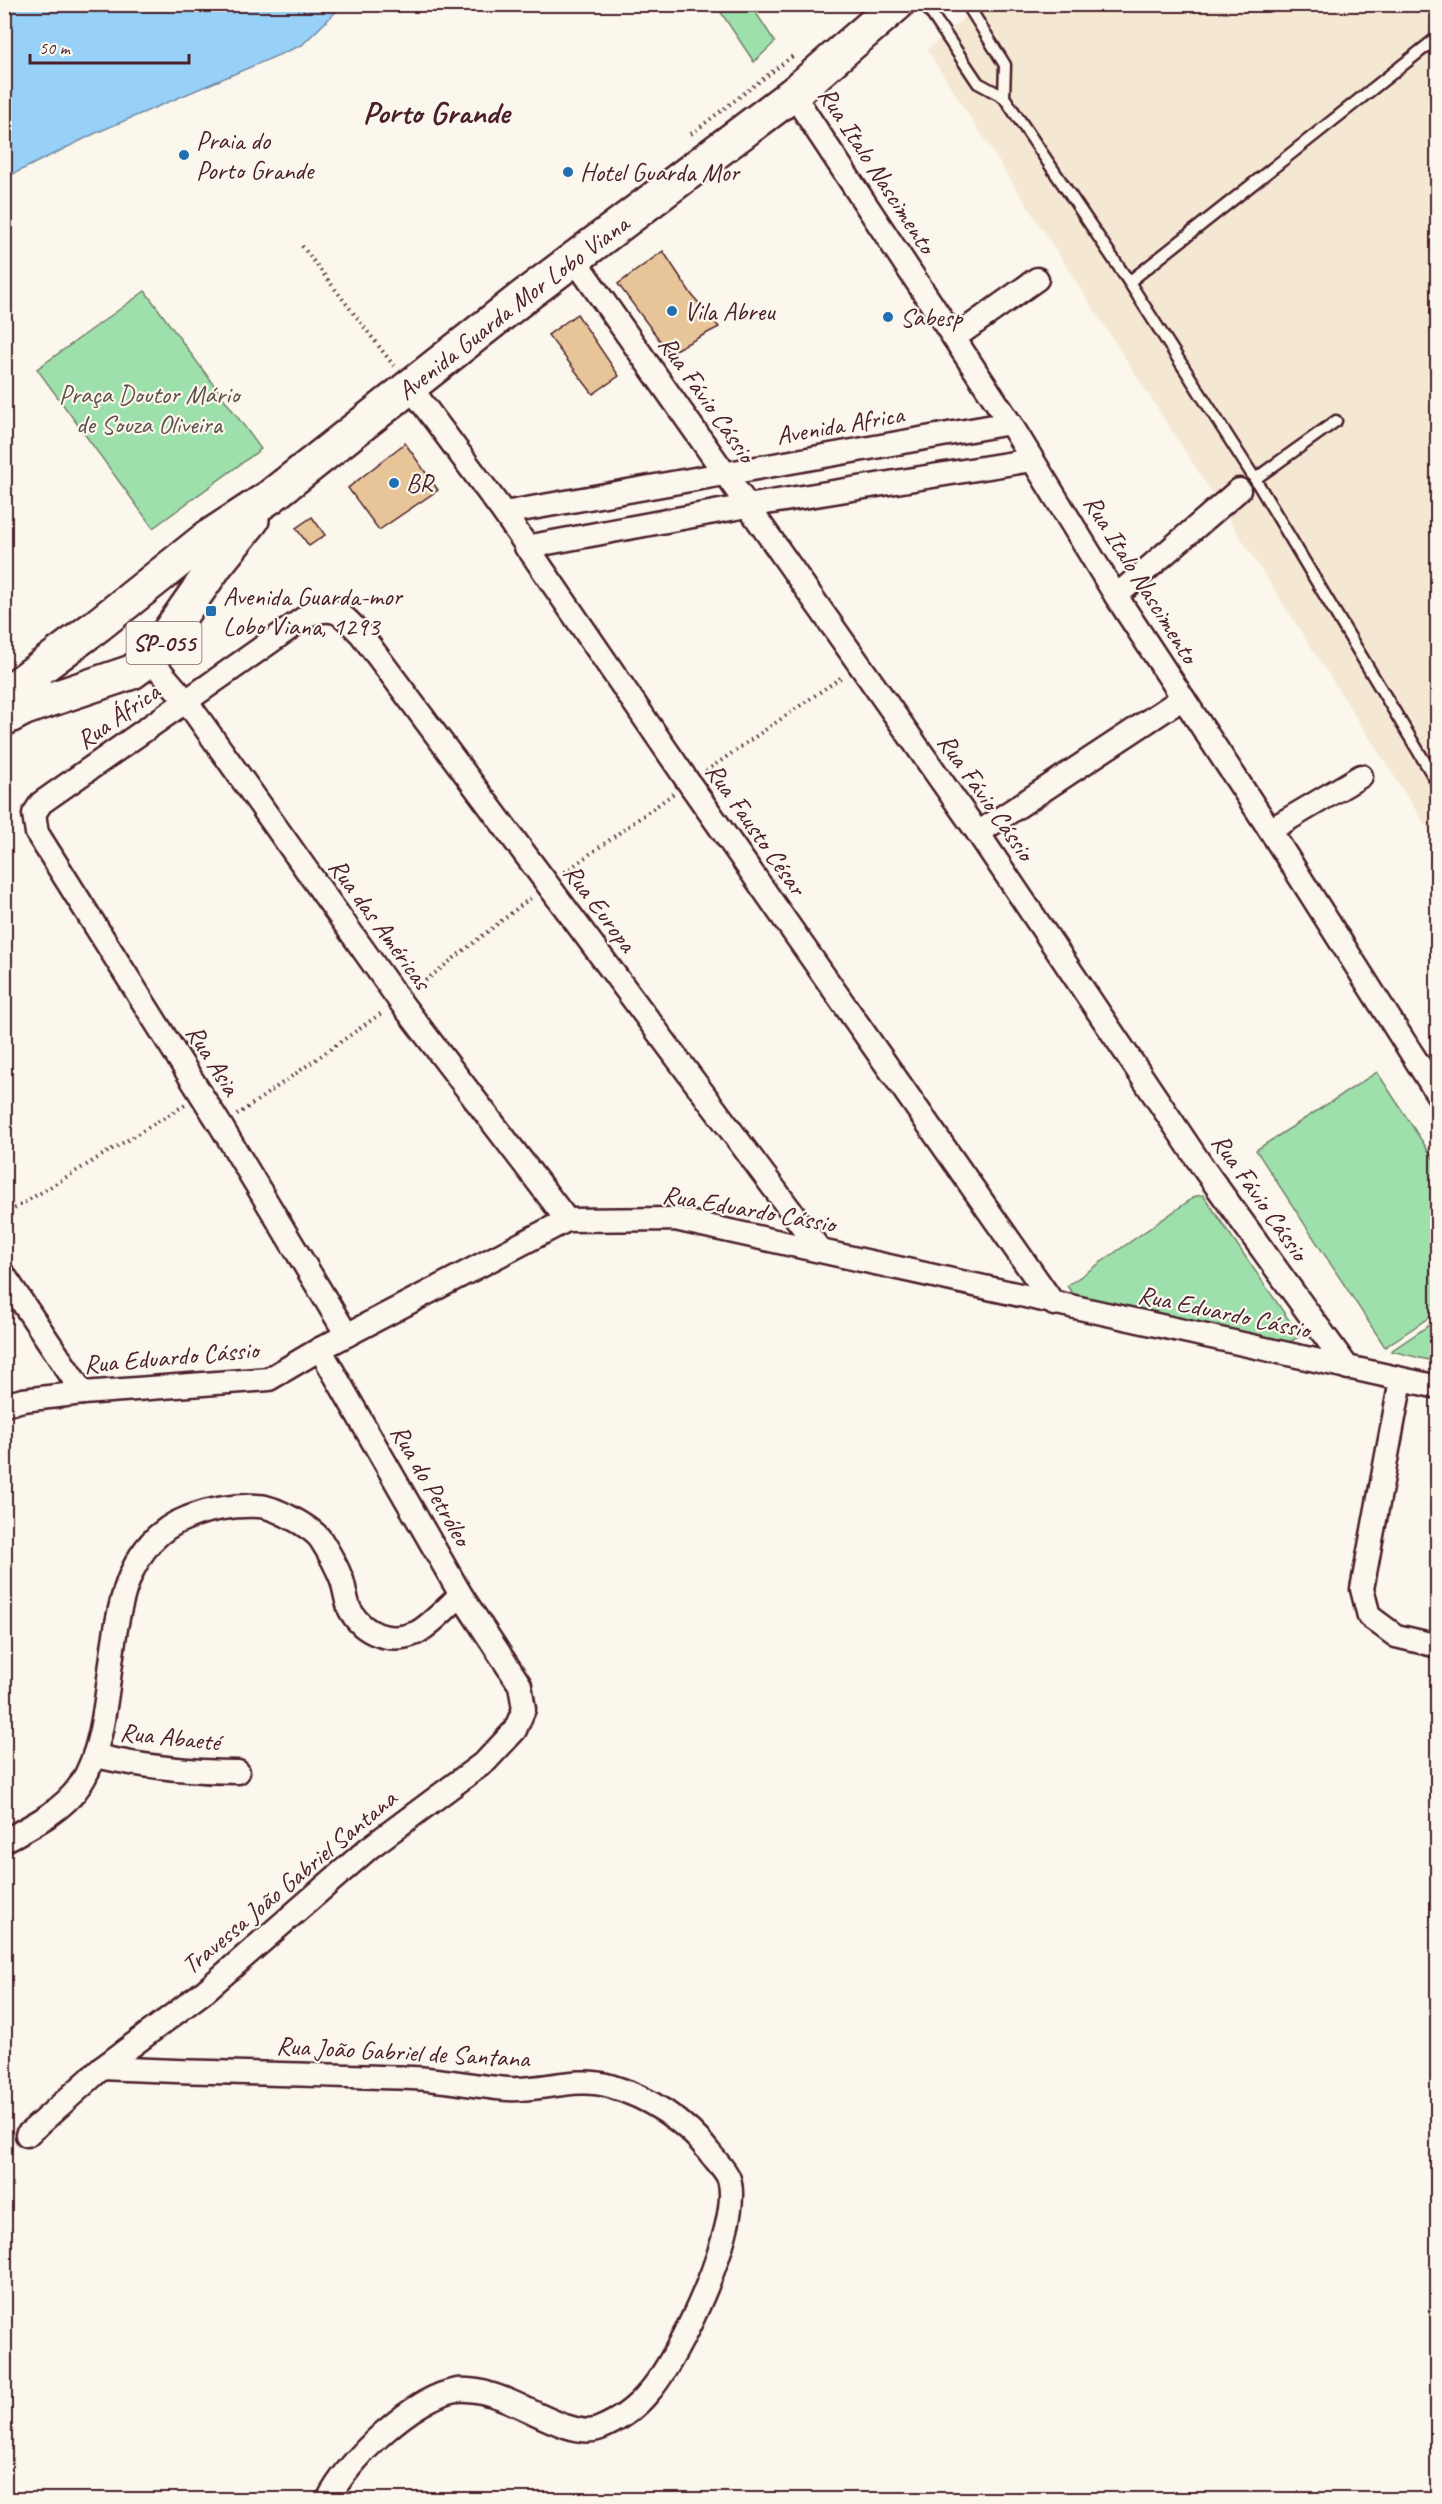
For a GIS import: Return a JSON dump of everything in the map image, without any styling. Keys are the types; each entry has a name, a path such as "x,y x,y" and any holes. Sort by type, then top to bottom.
{"main road":[{"name":"Avenida Guarda Mor Lobo Viana","path":"4,695 98,625 207,538 270,497 411,388 522,298 793,94 897,4"},
{"name":"Avenida Guarda Mor Lobo Viana","path":"148,658 270,497"},
{"name":"SP-055","path":"124,604 148,621 148,658"},
{"name":"SP-055","path":"98,625 102,642 108,653 148,658"},
{"name":"SP-055","path":"4,719 24,708 148,658"}],"street":[{"name":"Rua Italo Nascimento","path":"793,94 1010,423 1116,596 1435,1086"},
{"name":"Rua Fávio Cássio","path":"574,259 978,833 1204,1168 1348,1368"},
{"path":"954,338 1037,279"},
{"name":"Rua Fausto César","path":"411,388 504,513 1054,1304"},
{"name":"Avenida Africa","path":"504,513 1010,423"},
{"path":"526,547 747,506 1032,460"},
{"path":"1116,596 1247,485"},
{"name":"Rua África","path":"34,814 41,803 310,614 327,609"},
{"name":"Rua Europa","path":"327,609 339,613 361,634 820,1250"},
{"name":"Rua das Américas","path":"148,658 187,702 399,1000 567,1220"},
{"path":"978,833 1183,698"},
{"path":"1270,830 1361,776"},
{"name":"Rua Asia","path":"34,814 37,833 201,1095 347,1335"},
{"name":"Rua Eduardo Cássio","path":"4,1405 83,1393 269,1379 320,1348 567,1220 675,1219 1437,1387"},
{"path":"4,1275 83,1393"},
{"name":"Rua do Petróleo","path":"320,1348 461,1595 495,1647"},
{"path":"1401,1380 1362,1589 1370,1616 1396,1636 1437,1646"},
{"path":"4,1841 58,1807 80,1786 96,1756 122,1605 135,1562 159,1535 186,1518 226,1508 261,1506 300,1522 320,1537 341,1578 349,1608 358,1623 373,1634 392,1638 417,1633 461,1595"},
{"name":"Travessa João Gabriel Santana","path":"27,2135 102,2068 205,1991 369,1848 486,1761 515,1730 524,1709 520,1685 495,1647"},
{"name":"Rua Abaeté","path":"96,1756 139,1766 192,1772 238,1772"},
{"name":"Rua João Gabriel de Santana","path":"102,2068 416,2078 525,2090 565,2083 608,2085 649,2101 696,2133 729,2179 730,2221 717,2260 673,2354 651,2390 622,2420 592,2432 560,2425 490,2394 458,2390 427,2402 375,2439 338,2479 328,2499"}],"lane":[{"path":"925,4 978,83 1005,97 1129,282 1247,485 1437,784"},
{"path":"967,4 1005,65 1005,97"},
{"path":"1129,282 1437,37"},
{"path":"1247,485 1336,421"}],"path":[{"path":"302,246 411,388"},
{"path":"4,1215 201,1095"}],"shaded area":[{"path":"980,5 1437,5 1437,843 927,50"}],"green space":[{"path":"716,5 751,5 775,42 754,62"},
{"name":"Praça Doutor Mário de Souza Oliveira","path":"145,291 261,449 153,528 37,369"},
{"path":"1377,1072 1437,1164 1437,1312 1385,1347 1256,1150"},
{"path":"1203,1195 1300,1336 1285,1345 1073,1294 1067,1286 1196,1196"},
{"path":"1437,1320 1437,1362 1391,1351"}],"water":[{"path":"5,4 343,5 302,45 98,132 5,178"}],"building":[{"name":"Vila Abreu","path":"663,251 692,295 719,327 669,353 618,284"},
{"path":"577,314 619,376 593,394 548,335"},
{"name":"BR","path":"405,443 438,490 379,530 348,488"},
{"path":"312,517 325,535 309,546 296,528"}],"place":[{"name":"Praia do Porto Grande","path":"184,155"},
{"name":"Hotel Guarda Mor","path":"568,172"},
{"name":"Vila Abreu","path":"672,311"},
{"name":"Sabesp","path":"888,317"},
{"name":"BR","path":"394,483"},
{"name":"Avenida Guarda-mor Lobo Viana, 1293","path":"211,611"}],"district":[{"name":"Porto Grande","path":"436,112"}]}
